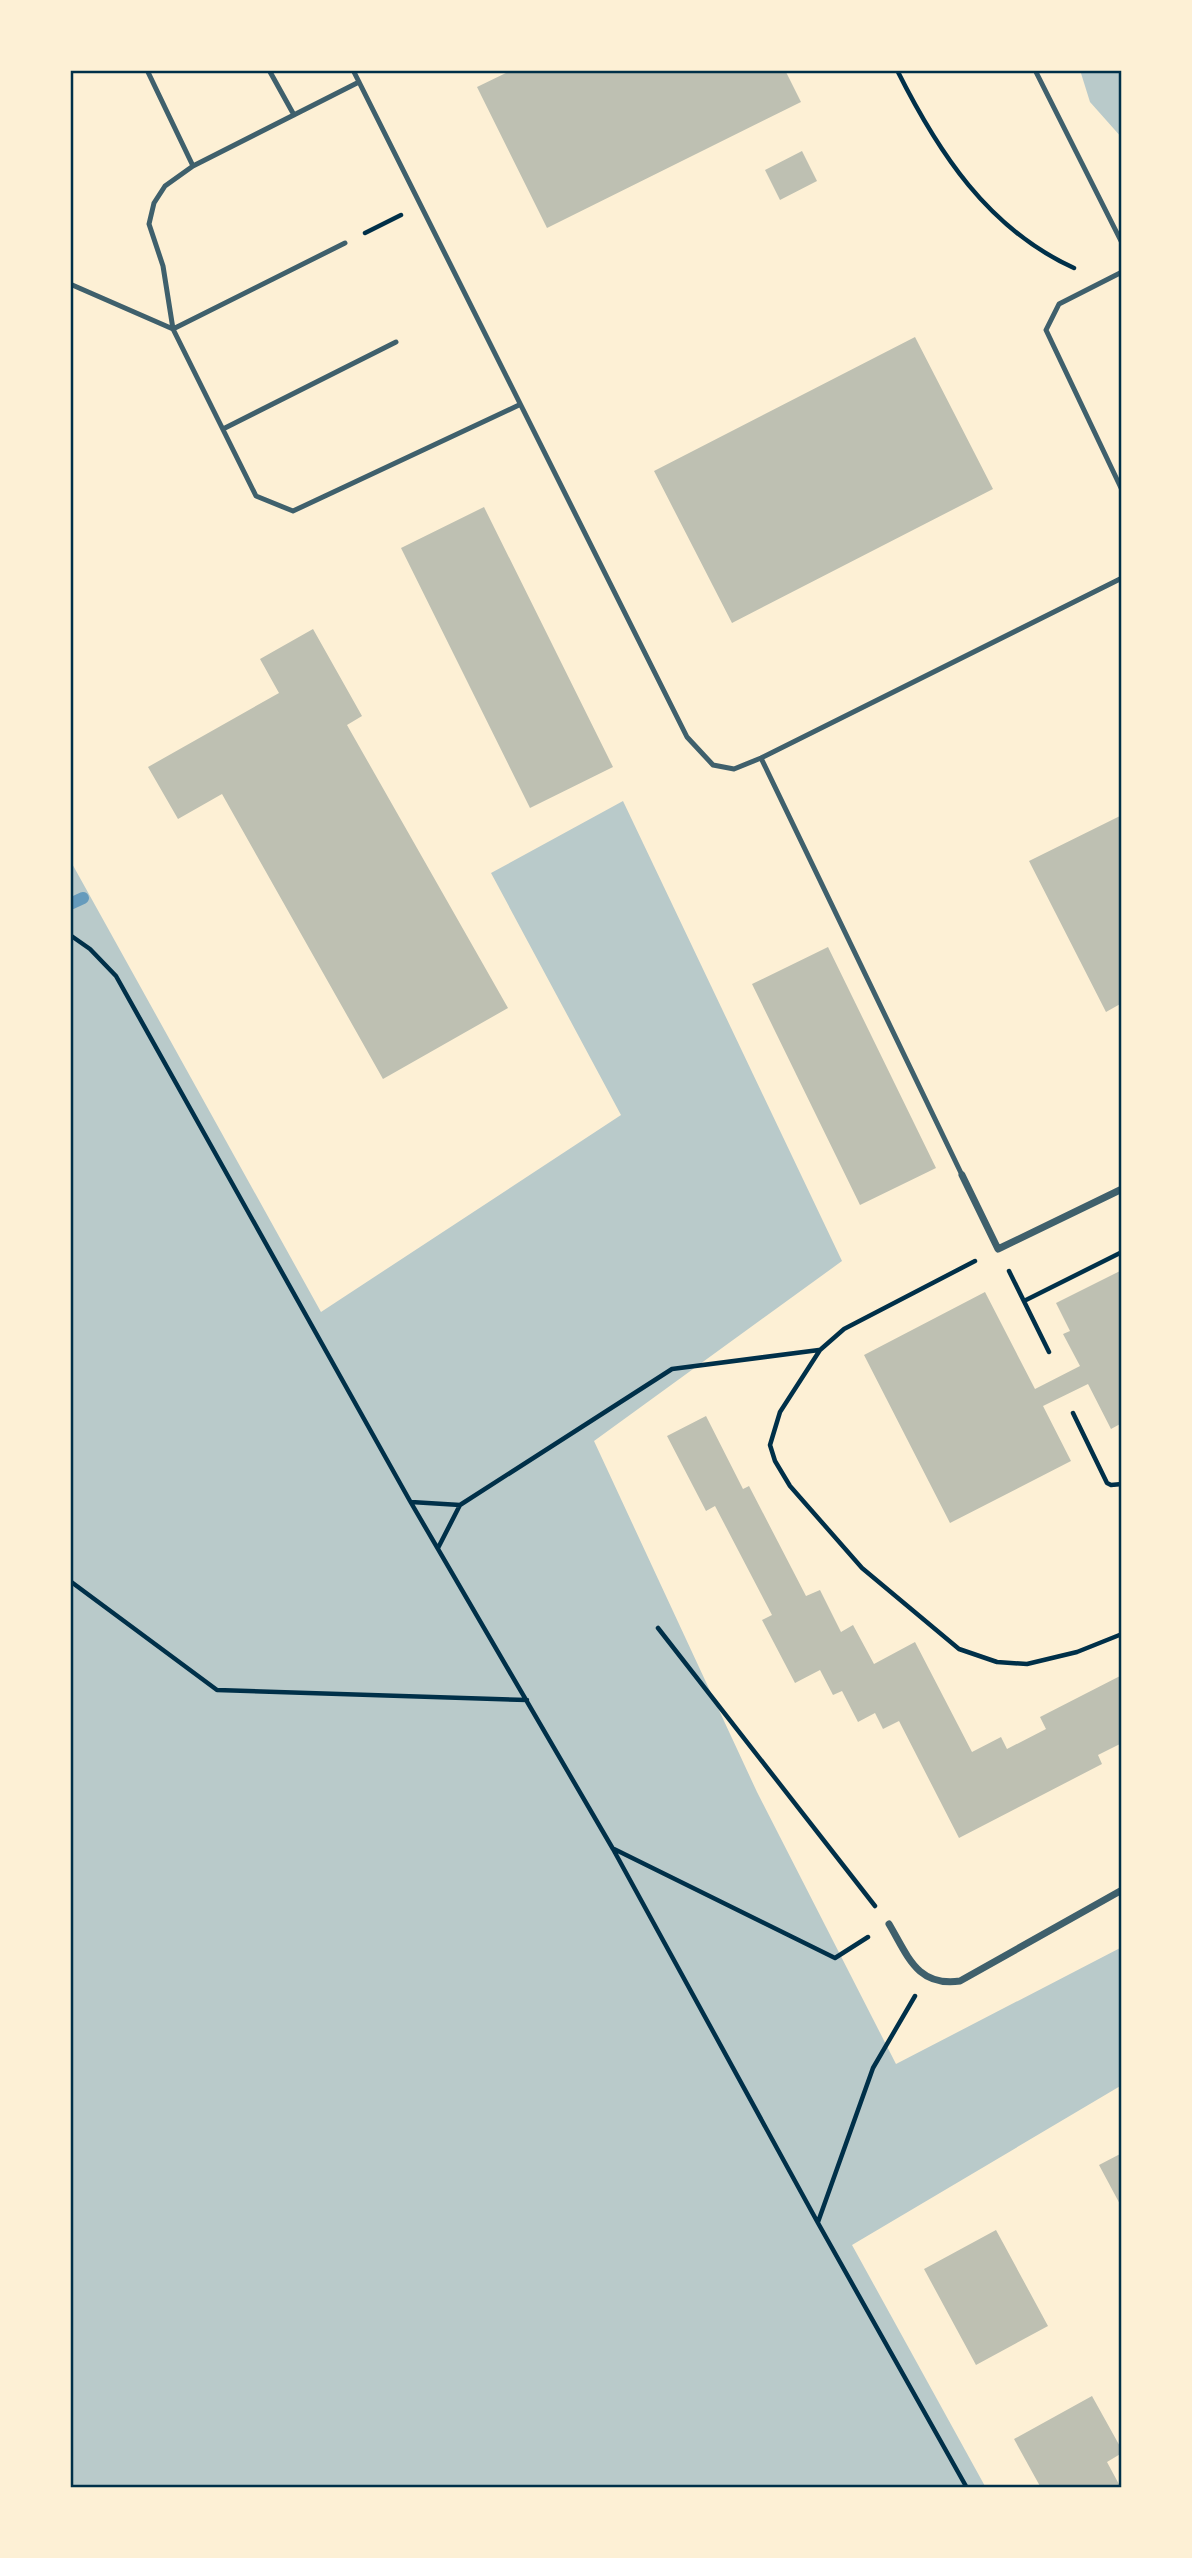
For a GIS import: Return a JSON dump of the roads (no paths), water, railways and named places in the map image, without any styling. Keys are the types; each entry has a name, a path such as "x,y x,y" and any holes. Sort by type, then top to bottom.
{"street":[{"path":"962,1175 998,1249 1122,1189"},
{"path":"889,1924 914,1966 926,1976 944,1983 960,1981 1122,1890"}],"lane":[{"path":"147,70 193,166"},
{"path":"270,70 294,115"},
{"path":"354,70 687,737 713,765 734,769 761,758 1122,578"},
{"path":"1035,70 1122,243"},
{"path":"359,82 193,166 165,187 154,203 149,224 163,266 173,329 256,496 293,510 519,405"},
{"path":"173,329 345,243"},
{"path":"1122,272 1059,304 1046,330 1122,489"},
{"path":"70,284 173,329"},
{"path":"223,429 396,342"},
{"path":"761,758 962,1175"}],"waterway":[{"path":"70,904 83,898"}]}
